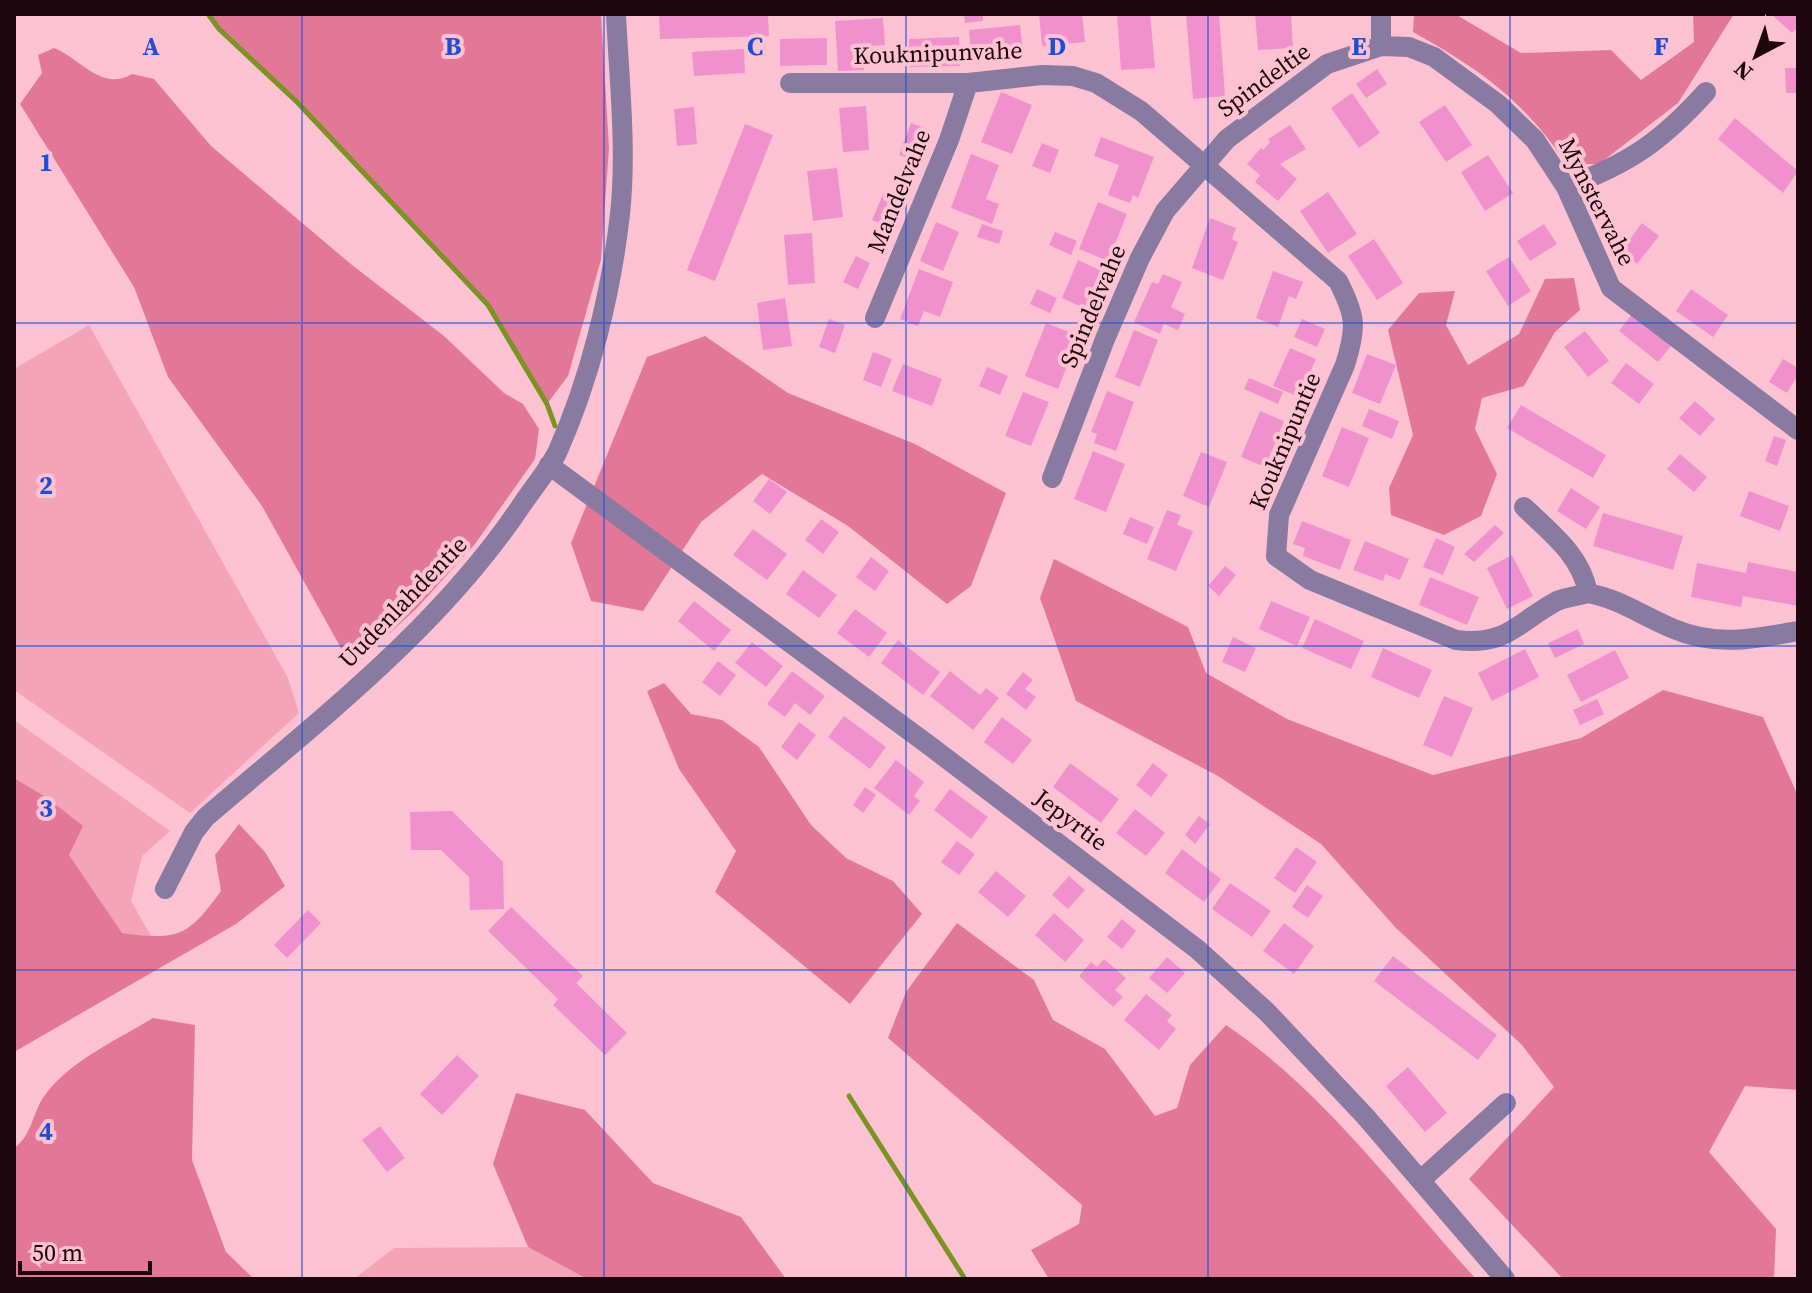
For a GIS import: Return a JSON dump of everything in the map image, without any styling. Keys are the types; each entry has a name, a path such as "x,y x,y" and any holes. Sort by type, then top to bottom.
{"street":[{"name":"Uudenlahdentie","path":"165,889 194,832 206,817 362,683 446,602 507,529 549,465 589,364 612,271 620,210 616,14"},
{"path":"1381,14 1381,46"},
{"name":"Spindeltie","path":"1202,165 1227,139 1327,64 1381,46"},
{"name":"Mynstervahe","path":"1381,46 1409,47 1458,72 1535,140 1566,187 1611,288 1798,430"},
{"name":"Kouknipunvahe","path":"790,83 968,83 1042,75 1073,76 1096,83 1141,111 1202,165"},
{"name":"Mandelvahe","path":"875,318 949,140 968,83"},
{"path":"1566,187 1610,171 1641,152 1672,130 1706,92"},
{"name":"Spindelvahe","path":"1052,478 1140,258 1165,211 1202,165"},
{"name":"Kouknipuntie","path":"1202,165 1338,281 1354,311 1353,342 1345,365 1279,515 1276,556 1310,580 1456,640 1482,643 1509,635 1559,600 1588,593"},
{"name":"Jepyrtie","path":"549,465 930,746 1197,949 1267,1012 1422,1179 1505,1279"},
{"path":"1524,507 1568,550 1584,573 1588,593 1609,597 1675,630 1707,639 1732,641 1798,631"},
{"path":"1422,1179 1506,1103"}],"shaded area":[{"path":"208,14 601,14 609,148 601,260 568,376 547,404 488,305 297,102 219,29"},
{"path":"1414,14 1455,14 1521,53 1611,50 1641,80 1694,42 1693,14 1734,14 1678,103 1599,164 1567,164 1534,121 1499,88 1413,32"},
{"path":"54,48 101,77 121,79 132,74 154,79 211,146 352,265 444,336 504,393 523,404 539,429 535,459 475,544 417,608 352,668 262,506 168,377 134,287 20,104 42,73 38,55"},
{"path":"1574,278 1580,310 1555,332 1524,386 1482,398 1475,429 1497,474 1481,516 1444,535 1391,515 1389,488 1413,435 1388,330 1419,293 1455,291 1446,325 1468,365 1519,334 1545,279"},
{"path":"89,325 288,678 299,713 190,813 14,690 14,369"},
{"path":"705,336 788,393 915,444 1006,493 971,586 947,604 848,526 762,474 701,522 643,611 591,601 571,543 647,357"},
{"path":"1054,559 1188,627 1206,673 1287,719 1433,775 1581,738 1663,690 1763,717 1798,796 1798,1090 1745,1086 1709,1152 1776,1229 1774,1279 1563,1279 1469,1179 1554,1087 1522,1045 1396,928 1321,844 1218,776 1076,701 1040,598"},
{"path":"664,683 691,714 722,720 759,747 811,825 846,858 893,881 922,914 850,1004 715,892 736,851 679,769 647,691"},
{"path":"14,720 170,831 142,856 131,901 151,936 121,933 69,855 82,826 46,797 14,778"},
{"path":"14,778 46,797 83,826 69,855 122,933 169,935 190,927 221,891 215,855 239,824 265,852 285,886 236,924 14,1052"},
{"path":"957,923 1034,980 1053,1020 1105,1049 1155,1116 1177,1108 1190,1065 1226,1025 1262,1051 1327,1111 1476,1279 1049,1279 1031,1250 1079,1224 1082,1205 888,1038 906,992"},
{"path":"153,1018 195,1025 192,1160 226,1252 254,1279 14,1279 14,1148 25,1137 45,1095 68,1071"},
{"path":"516,1093 585,1110 653,1183 741,1217 786,1279 587,1279 528,1247 493,1164"},
{"path":"528,1247 587,1279 354,1279 394,1248"}],"building":[{"path":"659,14 768,14 769,36 660,39"},
{"path":"964,14 983,14 983,21 965,23"},
{"path":"1039,14 1082,14 1085,42 1042,46"},
{"path":"1117,14 1150,14 1155,68 1121,70"},
{"path":"1186,14 1219,14 1225,96 1193,99"},
{"path":"1255,14 1291,14 1293,48 1258,50"},
{"path":"1771,14 1798,14 1798,27 1792,33"},
{"path":"883,18 885,45 862,47 864,70 838,71 835,21"},
{"path":"1020,25 1023,53 971,57 969,30"},
{"path":"959,37 960,66 910,67 909,39"},
{"path":"827,38 827,65 780,66 780,39"},
{"path":"744,49 745,73 694,76 692,52"},
{"path":"1785,68 1798,68 1798,93 1786,93"},
{"path":"1377,69 1387,84 1366,98 1356,84"},
{"path":"1001,92 1032,105 1012,154 981,142"},
{"path":"1352,93 1380,133 1359,148 1331,108"},
{"path":"1445,105 1472,145 1446,162 1419,122"},
{"path":"866,106 869,150 843,152 839,108"},
{"path":"694,107 697,144 677,146 674,109"},
{"path":"1735,118 1798,171 1783,193 1718,139"},
{"path":"911,123 924,128 913,160 899,155"},
{"path":"745,124 773,135 715,281 687,270"},
{"path":"1290,125 1306,149 1280,164 1297,179 1278,201 1255,182 1260,175 1247,164 1270,142 1268,139"},
{"path":"1101,137 1154,157 1138,198 1133,195 1130,203 1108,195 1119,165 1094,156"},
{"path":"1042,143 1059,150 1050,173 1032,166"},
{"path":"971,154 999,165 986,199 999,204 992,224 951,208"},
{"path":"1488,155 1513,193 1485,211 1461,172"},
{"path":"837,168 843,217 813,221 807,171"},
{"path":"884,192 898,197 886,226 872,220"},
{"path":"1328,192 1357,234 1328,253 1300,211"},
{"path":"1098,202 1127,214 1108,261 1079,249"},
{"path":"1210,218 1236,228 1232,239 1238,242 1223,280 1192,268"},
{"path":"936,222 959,232 943,271 920,261"},
{"path":"1642,223 1659,236 1637,264 1621,251"},
{"path":"982,224 1003,231 999,244 977,237"},
{"path":"1544,224 1557,244 1530,261 1517,241"},
{"path":"1055,232 1077,241 1071,255 1049,245"},
{"path":"812,233 815,283 788,285 784,235"},
{"path":"1374,239 1403,283 1377,300 1348,256"},
{"path":"856,256 870,263 858,289 843,282"},
{"path":"1509,257 1531,291 1508,306 1486,271"},
{"path":"1078,260 1104,272 1088,310 1062,298"},
{"path":"919,269 953,282 940,317 924,311 918,326 900,319"},
{"path":"1273,271 1303,282 1296,299 1289,296 1278,327 1256,318"},
{"path":"1163,274 1182,282 1171,307 1185,314 1178,330 1164,324 1160,334 1134,322 1152,282 1158,284"},
{"path":"1037,289 1057,298 1050,313 1030,304"},
{"path":"1691,289 1728,315 1713,337 1676,311"},
{"path":"785,298 792,346 763,350 757,303"},
{"path":"1632,314 1671,346 1658,362 1619,331"},
{"path":"829,319 845,325 835,353 819,347"},
{"path":"1302,319 1325,329 1317,347 1294,337"},
{"path":"1046,323 1079,336 1058,389 1025,376"},
{"path":"1134,330 1158,340 1140,387 1115,377"},
{"path":"1585,331 1609,361 1588,377 1564,347"},
{"path":"1290,348 1316,359 1299,397 1273,386"},
{"path":"873,352 892,359 881,387 863,380"},
{"path":"1367,354 1396,365 1380,404 1352,393"},
{"path":"1783,359 1798,368 1798,375 1787,393 1769,382"},
{"path":"1626,363 1654,384 1639,404 1611,383"},
{"path":"903,364 942,379 932,406 892,391"},
{"path":"987,367 1008,376 1000,395 979,386"},
{"path":"1249,378 1283,392 1278,404 1244,389"},
{"path":"1107,391 1134,402 1116,451 1094,443 1097,434 1091,432"},
{"path":"1023,392 1049,402 1031,446 1005,436"},
{"path":"1695,401 1715,419 1700,436 1679,418"},
{"path":"1521,405 1606,455 1593,478 1507,428"},
{"path":"1369,409 1399,421 1392,439 1362,426"},
{"path":"1260,411 1284,421 1265,467 1241,457"},
{"path":"1342,427 1369,438 1349,487 1322,476"},
{"path":"1774,436 1786,440 1777,466 1765,461"},
{"path":"1093,451 1125,464 1106,512 1074,499"},
{"path":"1201,452 1227,462 1209,507 1183,496"},
{"path":"1680,454 1707,477 1694,492 1667,469"},
{"path":"769,479 787,492 770,514 753,501"},
{"path":"1571,488 1600,507 1586,529 1557,511"},
{"path":"1749,491 1789,506 1780,531 1740,516"},
{"path":"1167,510 1181,515 1177,525 1193,531 1176,571 1147,559"},
{"path":"1603,513 1683,536 1673,570 1593,546"},
{"path":"1130,517 1154,527 1147,544 1123,534"},
{"path":"821,519 839,532 823,554 805,540"},
{"path":"1302,521 1351,540 1340,570 1303,556 1305,548 1293,544"},
{"path":"1495,525 1504,533 1474,562 1464,554"},
{"path":"753,529 787,554 767,580 733,555"},
{"path":"1436,538 1455,547 1443,575 1423,567"},
{"path":"1365,541 1409,559 1400,580 1385,574 1383,581 1353,570"},
{"path":"1512,555 1533,596 1507,609 1487,568"},
{"path":"871,557 889,571 875,591 856,577"},
{"path":"1748,562 1798,572 1798,606 1743,596 1741,607 1691,597 1697,563 1746,573"},
{"path":"1225,566 1236,575 1219,596 1208,586"},
{"path":"803,570 837,595 819,618 786,594"},
{"path":"1430,577 1479,597 1467,625 1419,605"},
{"path":"694,601 731,630 714,651 678,621"},
{"path":"1271,601 1310,617 1297,646 1259,629"},
{"path":"855,609 887,633 869,657 837,633"},
{"path":"1315,619 1364,641 1351,669 1302,648"},
{"path":"1578,629 1584,644 1555,658 1548,643"},
{"path":"1233,637 1256,648 1245,672 1222,662"},
{"path":"898,640 940,672 923,695 881,663"},
{"path":"752,642 783,666 766,687 735,663"},
{"path":"1383,648 1432,670 1419,698 1371,677"},
{"path":"1525,649 1539,677 1492,701 1478,673"},
{"path":"1615,650 1629,678 1581,702 1567,675"},
{"path":"718,661 736,675 720,696 702,682"},
{"path":"792,671 825,696 810,715 795,703 785,717 767,704"},
{"path":"950,671 980,695 986,688 999,698 973,730 930,696"},
{"path":"1023,672 1033,680 1025,689 1036,697 1026,710 1006,694"},
{"path":"1444,696 1473,708 1452,757 1423,745"},
{"path":"1597,699 1604,714 1580,725 1573,710"},
{"path":"844,716 886,747 870,769 828,737"},
{"path":"1002,717 1032,740 1013,764 984,742"},
{"path":"799,722 816,735 797,760 781,747"},
{"path":"896,760 924,782 914,796 920,801 909,815 874,788"},
{"path":"1070,763 1119,799 1101,823 1053,787"},
{"path":"1153,763 1168,775 1151,797 1136,785"},
{"path":"865,787 876,795 863,813 853,805"},
{"path":"950,789 988,817 971,839 934,810"},
{"path":"1135,809 1165,833 1146,856 1116,833"},
{"path":"452,811 503,862 504,909 470,910 469,877 441,850 411,850 410,812"},
{"path":"1199,816 1210,824 1195,844 1185,835"},
{"path":"957,841 975,854 959,875 941,862"},
{"path":"1296,847 1317,862 1295,893 1274,878"},
{"path":"1182,849 1221,879 1204,902 1165,873"},
{"path":"996,871 1026,896 1008,917 978,892"},
{"path":"1069,876 1085,890 1068,909 1052,895"},
{"path":"1230,883 1271,911 1252,937 1212,909"},
{"path":"1307,885 1323,896 1308,918 1292,907"},
{"path":"511,907 583,976 576,983 627,1033 605,1055 553,1005 558,999 488,931"},
{"path":"308,910 321,923 287,958 274,945"},
{"path":"1054,913 1084,940 1065,962 1035,935"},
{"path":"1122,919 1136,931 1122,949 1107,937"},
{"path":"1284,923 1314,946 1294,974 1263,951"},
{"path":"1393,956 1497,1035 1478,1060 1374,981"},
{"path":"1167,957 1185,973 1167,993 1149,978"},
{"path":"1104,959 1126,978 1115,990 1123,997 1113,1007 1079,976 1091,962 1097,967"},
{"path":"1146,994 1172,1015 1167,1021 1176,1029 1159,1050 1124,1020"},
{"path":"457,1055 479,1076 442,1115 420,1094"},
{"path":"1408,1067 1447,1113 1425,1132 1386,1086"},
{"path":"380,1126 405,1158 387,1172 362,1140"}],"waterway":[{"path":"208,14 219,29 297,102 488,305 547,404 555,426"},
{"path":"849,1096 965,1279"}]}
